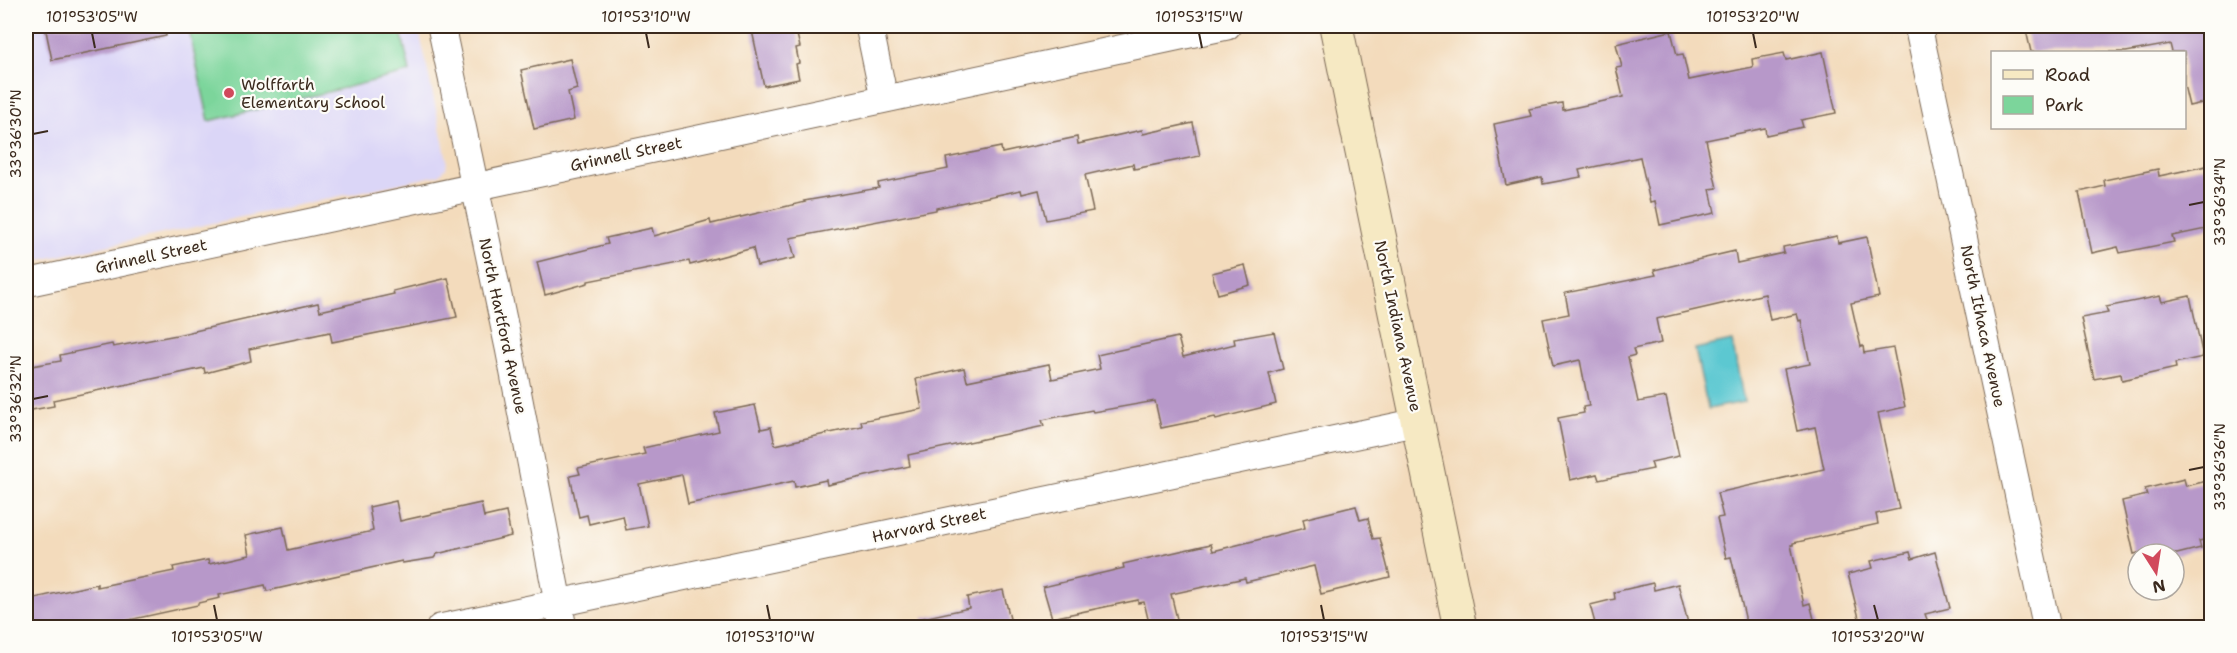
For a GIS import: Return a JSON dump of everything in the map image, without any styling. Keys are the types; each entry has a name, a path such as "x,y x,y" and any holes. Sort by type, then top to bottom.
{"main road":[{"name":"North Indiana Avenue","path":"1336,26 1460,627"}],"street":[{"name":"North Hartford Avenue","path":"441,26 560,615"},
{"path":"868,26 884,98"},
{"name":"Grinnell Street","path":"26,283 1227,26"},
{"name":"North Ithaca Avenue","path":"1918,26 2047,627"},
{"name":"Harvard Street","path":"440,627 560,615 1418,422"}],"shaded area":[{"name":"Wolffarth Elementary School","path":"26,26 418,26 447,160 446,168 439,175 26,263"}],"green space":[{"path":"188,26 400,26 410,72 209,121"}],"water":[{"path":"1732,341 1744,402 1708,409 1695,349"}],"building":[{"path":"45,26 165,26 166,36 52,60"},
{"path":"751,26 795,26 800,47 796,48 799,79 764,86"},
{"path":"2025,26 2211,26 2211,101 2189,106 2186,93 2186,51 2172,51 2170,44 2132,51 2031,51"},
{"path":"1671,31 1677,55 1683,54 1689,80 1753,67 1752,59 1784,53 1786,60 1823,52 1836,113 1801,120 1803,127 1766,135 1765,128 1706,140 1717,188 1710,189 1715,213 1660,225 1655,201 1650,202 1640,157 1579,170 1581,177 1543,184 1542,177 1506,185 1494,124 1531,116 1529,109 1562,103 1563,110 1623,97 1616,68 1622,67 1616,44"},
{"path":"570,59 577,89 568,92 574,120 534,129 521,70"},
{"path":"1193,123 1200,156 1134,169 1133,164 1085,175 1093,211 1046,220 1039,190 1022,194 1021,190 936,208 936,210 790,238 795,258 757,266 753,248 690,265 689,261 588,281 588,283 545,295 537,262 608,244 606,238 652,228 654,236 710,220 711,224 804,201 879,188 878,183 948,169 946,158 1001,147 1002,153 1077,137 1078,144 1142,130 1143,134"},
{"path":"2211,165 2211,228 2172,236 2174,242 2120,253 2118,247 2092,253 2079,192 2105,186 2104,180 2158,169 2159,176"},
{"path":"1837,236 1838,243 1867,237 1879,297 1851,303 1864,353 1893,348 1905,407 1878,413 1899,509 1876,514 1878,524 1791,545 1804,605 1810,603 1816,627 1745,627 1745,617 1731,557 1726,558 1717,518 1723,517 1717,493 1824,469 1815,427 1797,431 1784,369 1810,364 1801,320 1799,321 1797,314 1770,320 1765,294 1656,319 1661,343 1633,349 1635,355 1628,357 1638,402 1666,397 1679,456 1651,462 1653,469 1599,480 1597,474 1570,480 1558,418 1584,413 1583,407 1589,406 1580,360 1553,366 1543,319 1569,314 1565,293 1656,275 1654,270 1735,251 1737,263 1784,253 1783,247"},
{"path":"1245,265 1250,285 1218,294 1212,273"},
{"path":"448,278 457,317 332,342 330,332 249,349 251,361 205,373 204,368 53,400 54,406 26,411 26,367 61,361 60,355 112,344 113,347 177,335 318,303 320,311 394,294 393,291"},
{"path":"2160,296 2162,302 2190,296 2203,357 2175,363 2176,368 2122,380 2121,374 2094,379 2081,318 2108,313 2106,307"},
{"path":"1274,332 1283,369 1269,373 1276,404 1216,419 1215,417 1161,428 1155,401 1093,412 1092,410 1042,420 1044,426 908,455 910,466 827,485 826,480 795,487 794,481 688,504 682,475 639,484 648,526 626,530 623,516 589,524 587,515 579,517 570,476 580,474 578,468 645,454 643,448 719,431 715,413 755,405 761,429 771,427 775,445 862,426 861,421 922,409 916,379 964,368 967,381 1049,364 1052,379 1100,369 1097,355 1178,337 1183,357 1235,344 1234,339"},
{"path":"2184,479 2186,486 2211,480 2211,538 2199,541 2201,548 2186,552 2186,542 2131,542 2122,501 2147,495 2145,489"},
{"path":"396,501 400,521 481,503 484,517 506,512 511,536 437,554 434,558 402,563 402,561 267,591 265,585 219,595 220,598 198,603 198,605 97,627 26,627 26,600 97,584 97,587 174,571 173,567 208,560 209,564 250,555 246,535 283,527 288,550 373,531 369,507"},
{"path":"1356,506 1360,520 1368,518 1373,539 1380,538 1390,577 1321,594 1314,566 1246,582 1245,578 1171,594 1179,627 1150,627 1144,602 1138,603 1138,600 1052,618 1043,587 1124,568 1123,564 1211,544 1213,551 1305,528 1303,519"},
{"path":"1910,552 1912,559 1935,552 1950,608 1925,614 1928,622 1906,627 1883,627 1882,622 1861,626 1848,574 1873,568 1871,561"},
{"path":"1653,583 1654,590 1678,584 1689,627 1596,627 1590,605 1615,599 1614,592"},
{"path":"1003,590 1012,627 924,627 923,618 969,608 967,597"}],"place":[{"name":"Wolffarth Elementary School","path":"229,93"}]}
